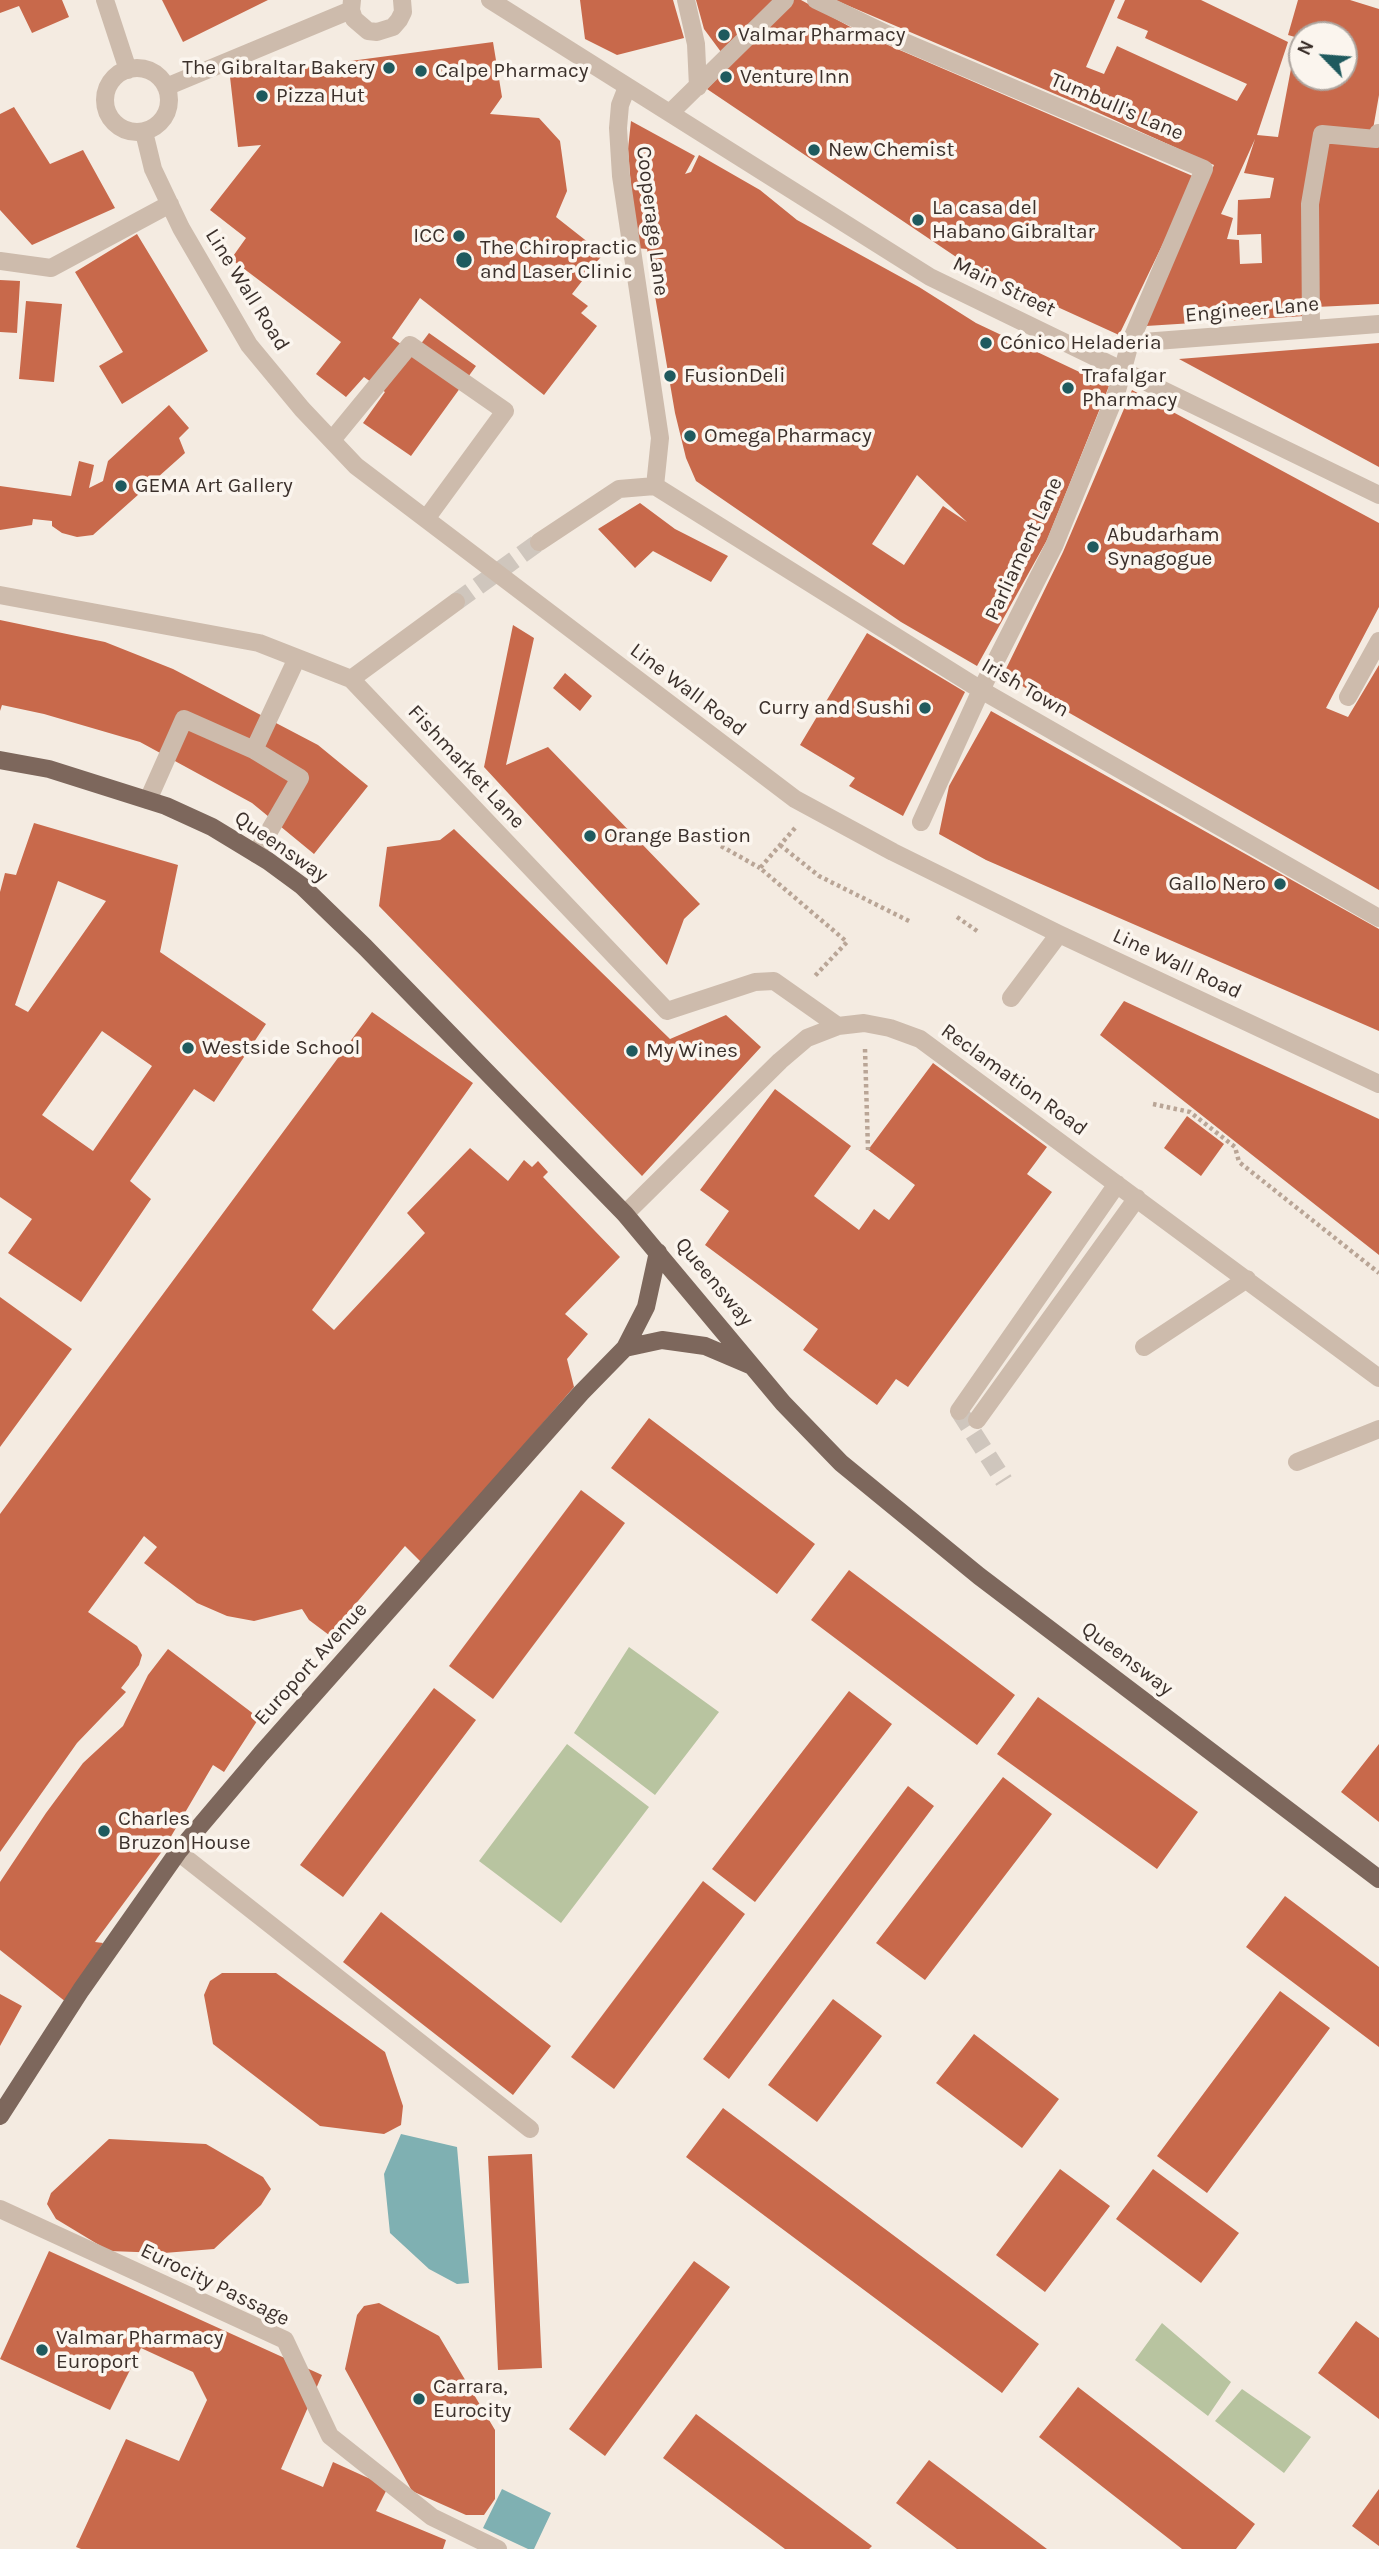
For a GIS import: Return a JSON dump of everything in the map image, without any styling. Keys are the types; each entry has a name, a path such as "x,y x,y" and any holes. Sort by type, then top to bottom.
{"main road":[{"name":"Queensway","path":"0,760 49,769 148,800 212,827 256,854 316,897 625,1214 783,1403 841,1463 970,1569 1379,1879"},
{"name":"Europort Avenue","path":"0,2116 81,1990 178,1852 261,1754 581,1393 625,1348 646,1307 658,1252"},
{"path":"625,1348 662,1340 705,1346 757,1369"}],"street":[{"path":"105,0 128,70"},
{"path":"166,87 351,5 360,26 368,31 385,31 399,20 403,12 402,0"},
{"name":"Main Street","path":"490,0 930,277 1379,495"},
{"path":"686,0 696,44 698,87"},
{"path":"670,113 785,0"},
{"name":"Tumbull's Lane","path":"816,0 895,38 1204,169 1122,368"},
{"path":"128,70 150,71 162,80 166,87 169,106 166,115 153,128 144,132 123,129 108,113 106,93 111,83 128,70"},
{"name":"Cooperage Lane","path":"627,87 620,105 618,128 621,176 660,438 655,486"},
{"name":"Line Wall Road","path":"144,132 153,169 181,228 249,345 302,409 356,466 795,799 893,852 1059,934 1379,1084"},
{"path":"1311,327 1310,204 1322,135 1376,139 1378,133"},
{"path":"0,261 51,268 170,204"},
{"name":"Engineer Lane","path":"1130,344 1311,327 1379,324"},
{"path":"332,440 410,345 505,411 426,519"},
{"name":"Parliament Lane","path":"921,822 981,690 1054,546 1116,394 1122,368"},
{"path":"539,542 619,489 655,486"},
{"name":"Irish Town","path":"655,486 981,690 1379,918"},
{"name":"Fishmarket Lane","path":"0,595 259,643 351,679 667,1011 755,982 774,981 838,1026"},
{"path":"351,679 456,602"},
{"path":"1348,697 1379,641"},
{"path":"254,750 297,658"},
{"path":"148,800 184,719 254,750 300,778 256,854"},
{"path":"1011,999 1059,934"},
{"name":"Reclamation Road","path":"625,1214 780,1061 807,1038 838,1026 864,1023 890,1028 920,1039 1379,1378"},
{"path":"959,1411 1117,1184"},
{"path":"977,1420 1137,1198"},
{"path":"1144,1347 1247,1279"},
{"path":"1297,1462 1379,1429"},
{"path":"178,1852 530,2129"},
{"name":"Eurocity Passage","path":"0,2209 285,2340 330,2436 432,2517 498,2549"}],"path":[{"path":"760,868 812,809"},
{"path":"780,845 819,876 911,922"},
{"path":"721,846 760,868 847,942"},
{"path":"864,1023 868,1150"},
{"path":"1153,1104 1190,1112 1235,1147 1239,1162 1379,1273"}],"green space":[{"path":"629,1647 719,1712 655,1795 574,1733"},
{"path":"567,1744 649,1807 561,1923 479,1861"},
{"path":"1162,2323 1231,2382 1208,2416 1135,2360"},
{"path":"1242,2389 1311,2437 1284,2473 1215,2421"}],"water":[{"path":"401,2134 457,2147 469,2283 457,2284 429,2269 390,2233 384,2174"},
{"path":"502,2489 551,2513 534,2549 528,2549 483,2528"}],"building":[{"path":"0,0 62,0 69,17 32,33 19,6 0,13"},
{"path":"162,0 268,0 183,42"},
{"path":"580,0 673,0 684,38 617,55 585,39"},
{"path":"696,0 776,0 724,56 704,29"},
{"path":"793,0 801,0 867,36 1195,177 1119,335 974,269 707,89"},
{"path":"835,0 1115,0 1086,67 1104,74 1117,46 1237,101 1247,84 1145,38 1148,31 1117,18 1125,0 1201,0 1288,42 1257,135 1278,137 1288,84 1288,91 1358,91 1358,21 1292,21 1298,0 1350,0 1379,9 1379,95 1372,135 1316,130 1304,316 1146,326 1214,165","holes":["1255,139 1244,173 1274,178 1270,198 1238,200 1237,235 1261,234 1262,263 1240,264 1239,240 1227,239 1233,218 1221,214"]},
{"path":"493,42 502,97 490,114 539,118 560,141 567,191 556,217 603,254 572,294 588,306 581,313 597,326 544,395 420,298 392,338 414,353 429,333 476,366 411,456 363,423 385,392 364,377 346,397 316,374 341,342 231,259 246,238 210,210 261,145 238,147 230,77"},
{"path":"14,107 50,164 83,150 115,208 32,245 0,210 0,114"},
{"path":"631,121 695,156 685,174 691,172 699,155 760,190 797,220 919,287 976,323 1109,386 1047,540 977,666 901,622 696,481 686,458 675,413 647,249 636,248 628,149","holes":["917,475 967,522 943,506 904,565 872,544"]},
{"path":"1325,140 1379,145 1379,304 1316,307 1316,202"},
{"path":"137,234 208,351 122,404 99,366 123,352 75,272"},
{"path":"0,280 20,281 17,333 0,332"},
{"path":"26,301 62,304 54,382 19,379"},
{"path":"1379,343 1379,467 1179,359"},
{"path":"1132,390 1379,523 1379,607 1326,708 1348,717 1379,665 1379,890 1003,675 1063,552"},
{"path":"169,405 189,428 179,438 185,453 93,535 77,537 62,533 52,526 52,521 33,519 32,525 0,530 0,486 71,496 79,461 94,465 89,488 103,481 108,461"},
{"path":"640,503 675,529 728,556 711,582 653,551 635,568 598,529"},
{"path":"0,620 105,642 173,669 318,745 368,786 314,854 252,803 140,742 44,714 2,705 0,711"},
{"name":"Orange Bastion","path":"513,625 534,638 506,765 548,747 700,904 684,919 667,965 484,767"},
{"path":"867,633 965,692 903,816 849,786 855,778 800,745"},
{"path":"565,673 592,696 580,711 553,688"},
{"path":"991,711 1379,929 1379,1031 986,860 939,834 949,786"},
{"name":"Westside School","path":"34,823 178,865 160,952 266,1024 214,1102 194,1089 130,1181 151,1199 81,1302 8,1253 32,1219 0,1197 0,892 5,873 16,875","holes":["58,881 106,901 28,1012 15,1005","102,1031 152,1066 93,1151 42,1115"]},
{"path":"454,829 670,1039 726,1015 761,1047 642,1176 379,906 387,847 440,840"},
{"path":"1124,1001 1379,1119 1379,1255 1100,1035"},
{"path":"372,1012 473,1083 312,1310 334,1330 425,1233 407,1213 470,1148 508,1181 524,1160 532,1167 538,1161 548,1172 543,1177 620,1257 565,1314 588,1334 567,1359 574,1387 422,1563 405,1546 329,1635 309,1620 302,1609 254,1621 227,1616 197,1603 144,1563 157,1547 144,1536 88,1612 137,1646 142,1655 139,1665 121,1688 126,1692 77,1743 0,1852 0,1514"},
{"path":"933,1063 1047,1147 1027,1174 1052,1192 908,1387 896,1379 877,1405 803,1350 818,1329 705,1245 729,1211 700,1190 775,1089 851,1146 814,1196 859,1230 874,1209 889,1220 915,1185 868,1150"},
{"path":"1187,1116 1224,1144 1201,1176 1164,1148"},
{"path":"0,1297 72,1349 0,1447"},
{"path":"649,1418 815,1544 777,1594 611,1468"},
{"path":"581,1490 625,1523 493,1699 449,1666"},
{"path":"849,1570 1015,1695 977,1745 811,1620"},
{"name":"Charles Bruzon House","path":"168,1649 259,1718 224,1772 213,1765 163,1850 95,1942 103,1943 66,2002 0,1950 0,1882 83,1763 123,1726 148,1675"},
{"path":"434,1688 476,1720 343,1897 300,1865"},
{"path":"849,1691 892,1724 755,1902 712,1869"},
{"path":"1038,1697 1198,1812 1157,1869 997,1754"},
{"path":"1379,1744 1379,1822 1341,1792"},
{"path":"1003,1777 1052,1814 925,1980 876,1943"},
{"path":"908,1786 934,1806 729,2079 703,2059"},
{"path":"703,1881 745,1914 614,2089 571,2057"},
{"path":"1285,1896 1379,1967 1379,2047 1246,1947"},
{"path":"381,1912 551,2046 513,2095 343,1962"},
{"path":"222,1973 276,1973 385,2052 403,2106 401,2125 384,2134 320,2126 213,2044 204,1995 210,1981"},
{"path":"1280,1991 1330,2028 1207,2193 1157,2156"},
{"path":"0,1994 22,2006 0,2046"},
{"path":"833,1999 882,2036 817,2122 768,2085"},
{"path":"974,2034 1059,2099 1022,2148 936,2083"},
{"path":"723,2108 1039,2344 1002,2393 686,2157"},
{"path":"109,2139 206,2144 263,2177 271,2189 261,2205 214,2249 164,2253 109,2251 56,2219 47,2204 51,2193"},
{"path":"532,2154 542,2368 498,2370 488,2156"},
{"path":"1060,2169 1110,2206 1045,2292 996,2255"},
{"path":"1153,2169 1239,2233 1201,2283 1116,2219"},
{"path":"49,2251 322,2375 281,2469 323,2487 333,2462 388,2487 376,2511 446,2540 443,2549 76,2547 126,2439 179,2461 207,2400 193,2372 141,2348 110,2410 0,2359"},
{"path":"694,2261 730,2287 605,2456 569,2429"},
{"name":"Carrara, Eurocity","path":"379,2303 439,2336 495,2430 495,2499 484,2515 466,2515 412,2491 345,2369 357,2315 364,2306"},
{"path":"1356,2321 1379,2338 1379,2419 1318,2373"},
{"path":"1078,2387 1255,2524 1236,2549 1182,2549 1039,2437"},
{"path":"696,2414 872,2546 869,2549 785,2549 663,2458"},
{"path":"929,2460 1047,2549 957,2549 896,2503"},
{"path":"1379,2489 1379,2546 1352,2526"}],"tunnel":[{"path":"456,602 539,542"},
{"path":"959,1411 1004,1481"}],"place":[{"name":"Valmar Pharmacy","path":"724,35"},
{"name":"The Gibraltar Bakery","path":"389,68"},
{"name":"Calpe Pharmacy","path":"421,71"},
{"name":"Venture Inn","path":"726,77"},
{"name":"Pizza Hut","path":"262,96"},
{"name":"New Chemist","path":"814,150"},
{"name":"La casa del Habano Gibraltar","path":"918,220"},
{"name":"ICC","path":"459,236"},
{"name":"The Chiropractic and Laser Clinic","path":"464,260"},
{"name":"Cónico Heladeria","path":"986,343"},
{"name":"FusionDeli","path":"670,376"},
{"name":"Trafalgar Pharmacy","path":"1068,388"},
{"name":"Omega Pharmacy","path":"690,436"},
{"name":"GEMA Art Gallery","path":"121,486"},
{"name":"Abudarham Synagogue","path":"1093,547"},
{"name":"Curry and Sushi","path":"925,708"},
{"name":"Orange Bastion","path":"590,836"},
{"name":"Gallo Nero","path":"1280,884"},
{"name":"Westside School","path":"188,1048"},
{"name":"My Wines","path":"632,1051"},
{"name":"Charles Bruzon House","path":"104,1831"},
{"name":"Valmar Pharmacy Europort","path":"42,2350"},
{"name":"Carrara, Eurocity","path":"419,2399"}]}
